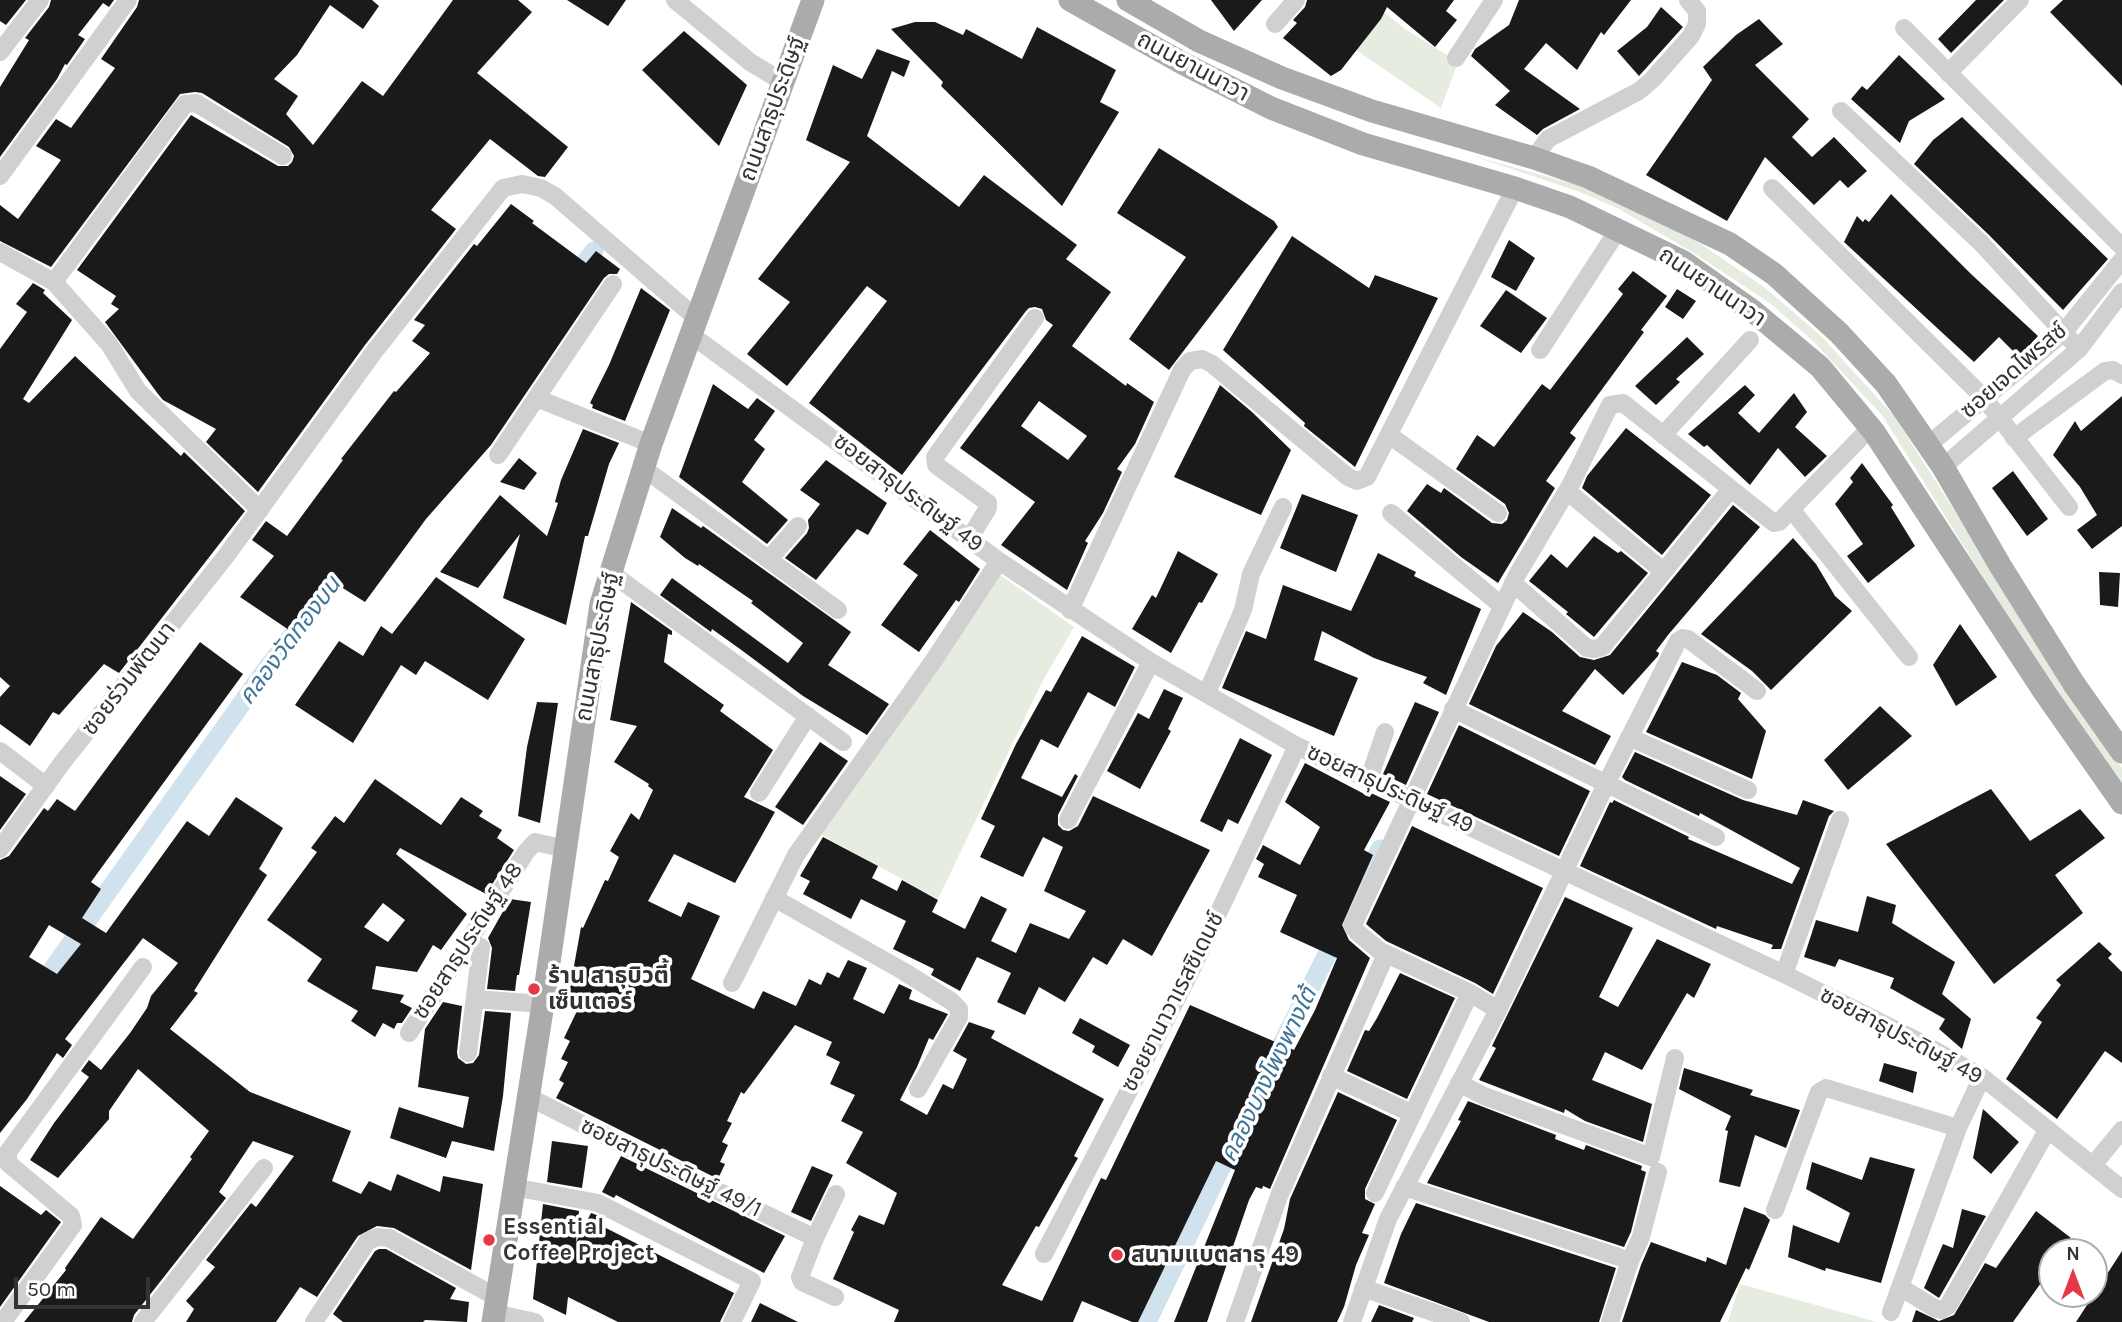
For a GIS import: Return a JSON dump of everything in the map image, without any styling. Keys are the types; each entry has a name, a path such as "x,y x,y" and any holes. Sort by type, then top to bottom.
{"main road":[{"name":"ถนนสาธุประดิษฐ์","path":"494,1311 543,1004 601,604 651,444 813,0"},
{"name":"ถนนยานนาวา","path":"1070,0 1184,64 1271,108 1363,144 1515,188 1570,207 1682,261 1754,312 1820,367 1870,428 2045,693 2122,803"},
{"name":"ถนนยานนาวา","path":"1128,0 1199,41 1282,78 1372,111 1534,158 1588,177 1730,244 1774,274 1839,333 1886,384 1942,467 2060,660 2122,752"},
{"path":"1419,125 1397,126 1394,138 1447,158 1461,172"}],"street":[{"path":"0,52 40,0"},
{"path":"0,176 128,0"},
{"path":"675,0 750,62 783,82"},
{"path":"1275,24 1296,0"},
{"path":"1456,58 1494,0"},
{"path":"1534,158 1548,139 1639,91 1652,80 1691,36 1697,24 1697,11 1688,0"},
{"path":"1948,73 2020,0"},
{"path":"1904,28 2122,247"},
{"path":"54,282 186,104 196,103 284,156"},
{"path":"1841,111 1981,243 2079,349"},
{"name":"ซอยสาธุประดิษฐ์ 49","path":"260,510 383,341 503,188 522,184 541,188 555,196 693,326 969,539 1070,610 1151,662 1297,746 1784,974 1922,1043 1982,1077 2122,1189"},
{"path":"1070,610 1182,370 1190,361 1202,359 1212,364 1348,477 1357,481 1367,477 1515,188"},
{"path":"1772,188 1984,398 2069,507"},
{"path":"1540,350 1618,230"},
{"path":"0,252 54,282 110,344 138,391 260,510"},
{"name":"ซอยเจดไพรสซ์","path":"1928,445 2063,333 2122,260"},
{"path":"498,455 613,284"},
{"name":"ซอยเจดไพรสซ์","path":"1942,467 2079,349 2122,292"},
{"path":"969,539 988,508 988,503 936,466 935,457 1035,318"},
{"path":"1662,435 1750,340"},
{"path":"2014,438 2105,371 2113,370 2122,375"},
{"path":"536,398 651,444"},
{"path":"1498,1010 1470,993 1386,954 1357,932 1353,925 1410,798 1513,583 1567,491 1611,405 1616,402 1623,403 1774,523 1779,522 1870,428"},
{"path":"1389,435 1498,513"},
{"path":"643,468 838,610"},
{"path":"1513,583 1587,648 1602,647 1730,490"},
{"path":"1567,491 1663,570"},
{"path":"1207,693 1243,610 1251,574 1283,507"},
{"path":"1791,509 1909,657"},
{"name":"ซอยร่วมพัฒนา","path":"0,849 260,510"},
{"path":"1391,513 1502,606"},
{"path":"769,559 797,526"},
{"path":"732,983 796,855 934,660 999,561"},
{"path":"611,573 843,742"},
{"path":"1352,1322 1388,1219 1498,1010 1678,641 1688,639 1757,691"},
{"path":"1068,820 1151,662"},
{"path":"1453,709 1716,837"},
{"path":"759,793 808,716"},
{"path":"1369,779 1385,732"},
{"path":"1629,737 1748,790"},
{"name":"ซอยยานาวาเรสซิเดนซ์","path":"1044,1254 1190,973 1297,746"},
{"path":"0,751 46,786"},
{"path":"1784,974 1840,820"},
{"name":"ซอยสาธุประดิษฐ์ 48","path":"409,1033 526,852 535,842 566,849"},
{"path":"774,898 903,971 959,1009 960,1017 918,1089"},
{"path":"468,1053 481,947"},
{"path":"1236,1322 1279,1196 1386,954"},
{"path":"3,1322 73,1226 72,1216 8,1163 8,1152 143,967"},
{"path":"1376,1193 1470,993"},
{"path":"475,999 543,1004"},
{"path":"1459,1083 1484,1096 1651,1157 1675,1058"},
{"path":"1331,1076 1413,1114"},
{"path":"1891,1312 1958,1128 1982,1077"},
{"path":"1775,1210 1819,1092 1826,1088 1958,1128"},
{"name":"ซอยสาธุประดิษฐ์ 49/1","path":"527,1096 815,1238"},
{"path":"1900,1287 1936,1309 1941,1310 1948,1306 2048,1129"},
{"path":"2093,1165 2122,1130"},
{"path":"144,1322 264,1168"},
{"path":"1610,1322 1630,1261 1641,1237 1658,1172"},
{"path":"513,1187 598,1203 752,1281 732,1322"},
{"path":"1404,1187 1619,1256"},
{"path":"835,1297 802,1282 801,1271 836,1194"},
{"path":"314,1322 367,1242 377,1237 388,1238 494,1311 535,1322"},
{"path":"1363,1287 1461,1322"}],"shaded area":[{"path":"1384,12 1405,29 1458,62 1441,108 1356,50"},
{"path":"1473,156 1581,186 1680,230 1764,287 1820,335 1894,416 2079,706 2122,768 2122,788 2053,689 1882,415 1814,342 1771,304 1697,255 1619,209 1580,192"},
{"path":"999,574 1074,627 1041,684 938,899 820,834"},
{"path":"1740,1284 1877,1322 1728,1322"}],"building":[{"path":"0,0 26,0 6,25 0,21"},
{"path":"51,0 114,0 109,7 103,3 78,35 85,39 0,157 0,87 29,40 25,38 49,7"},
{"path":"139,0 372,0 379,6 363,29 330,5 297,55 274,79 298,96 286,114 313,145 362,81 383,96 453,0 518,0 532,12 477,73 568,147 545,177 538,176 490,139 431,210 456,229 365,345 258,492 206,442 216,429 163,400 158,394 105,322 119,309 111,304 116,296 77,270 191,115 278,166 288,166 292,162 294,156 289,147 202,93 180,94 51,267 0,241 0,205 18,219 61,160 36,146 56,119 71,128 115,68 101,59 137,7"},
{"path":"567,0 626,0 608,26"},
{"path":"1211,0 1262,0 1234,31"},
{"path":"1307,0 1454,0 1446,11 1457,20 1435,47 1387,7 1381,19 1341,70 1331,76 1283,38 1297,23 1293,20 1305,7"},
{"path":"1519,0 1631,0 1604,35 1601,32 1577,70 1546,43 1524,69 1580,109 1537,135 1495,105 1510,91 1471,56 1475,49 1509,25"},
{"path":"1976,0 2004,0 1951,53 1938,39"},
{"path":"2063,0 2122,0 2122,86 2050,12"},
{"path":"1661,7 1683,27 1639,76 1617,51 1647,27"},
{"path":"1759,19 1783,44 1755,65 1809,119 1792,137 1812,157 1834,137 1867,171 1848,188 1840,180 1814,205 1765,157 1727,221 1646,175 1712,80 1703,67 1736,35"},
{"path":"915,22 935,22 963,35 966,29 1022,59 1037,27 1116,70 1100,102 1119,112 1062,206 941,86 943,82 891,29"},
{"path":"684,31 747,85 719,146 642,70"},
{"path":"877,49 910,61 904,77 892,71 867,136 959,207 984,175 1077,245 1066,259 1111,292 1072,346 1126,386 1127,383 1154,402 1135,444 1117,469 1122,472 1103,513 1085,541 1088,543 1067,590 1001,545 1035,502 960,448 1053,325 1046,320 1042,309 1035,307 1026,311 902,475 809,403 887,301 867,286 787,386 747,354 790,302 758,279 850,162 806,140 833,65 862,79","holes":["1039,401 1087,436 1068,460 1021,426"]},
{"path":"1899,55 1945,99 1909,121 1900,143 1851,99 1862,86 1867,90"},
{"path":"1962,117 2108,259 2063,310 1914,164 1933,140"},
{"path":"1159,148 1274,221 1278,227 1169,370 1129,339 1186,257 1117,213"},
{"path":"1891,194 2038,336 2018,356 1999,337 1974,362 1844,242 1857,216 1863,222 1865,219 1869,222"},
{"path":"511,204 586,263 596,251 620,269 617,274 609,274 604,278 491,445 426,519 365,602 330,580 292,632 240,597 274,556 252,540 266,521 287,536 343,460 341,459 394,391 396,392 430,353 412,341 425,325 414,320 474,244 477,246"},
{"path":"1292,236 1369,288 1375,275 1438,298 1355,467 1304,426 1305,423 1223,350"},
{"path":"1509,240 1535,258 1516,291 1491,277"},
{"path":"1633,271 1667,296 1570,433 1576,438 1546,481 1555,488 1498,583 1461,557 1407,511 1427,484 1441,493 1444,488 1492,523 1502,524 1507,520 1509,513 1505,504 1456,469 1477,435 1494,447 1542,384 1550,390 1623,294 1618,289"},
{"path":"33,283 45,290 43,293 72,320 23,399 29,403 75,356 181,456 184,452 245,511 119,673 104,664 59,715 53,712 30,746 0,724 0,697 10,686 0,677 0,349 27,312 16,304"},
{"path":"641,288 670,310 625,421 592,408 590,403"},
{"path":"1677,289 1696,301 1683,319 1665,307"},
{"path":"1506,290 1547,318 1521,353 1480,326"},
{"path":"1687,337 1704,354 1676,379 1680,382 1656,405 1635,386"},
{"path":"713,384 748,409 757,398 775,411 754,440 765,449 742,482 788,520 767,544 679,477"},
{"path":"1220,385 1291,450 1261,515 1174,477"},
{"path":"1745,385 1755,395 1738,413 1759,433 1794,393 1807,412 1795,427 1827,456 1805,477 1778,448 1750,485 1707,445 1704,447 1688,434"},
{"path":"2122,396 2122,526 2092,549 2077,530 2097,515 2080,487 2053,455 2075,421 2081,431"},
{"path":"1626,428 1711,495 1662,555 1582,488 1587,476"},
{"path":"583,429 619,443 609,464 588,536 585,536 566,625 503,598 520,534 478,588 440,572 500,495 547,536 558,503 555,502 561,480"},
{"path":"519,458 537,473 524,490 500,482"},
{"path":"826,460 887,503 868,535 857,529 816,580 785,558 807,533 808,520 820,504 800,490"},
{"path":"1862,463 1893,505 1891,507 1915,546 1868,583 1847,556 1863,544 1835,504 1853,482 1850,478"},
{"path":"2013,471 2048,519 2027,536 1992,488"},
{"path":"1302,494 1358,515 1336,572 1280,548"},
{"path":"1733,505 1760,527 1668,635 1656,651 1658,656 1623,695 1595,669 1562,711 1611,736 1595,765 1469,704 1496,646 1523,612 1552,632 1580,657 1594,660 1610,655"},
{"path":"672,508 701,528 703,526 851,632 828,665 889,704 867,735 803,696 712,629 711,632 660,595 672,578 788,663 803,643 751,603 753,601 699,564 698,566 685,558 660,537"},
{"path":"930,530 980,569 959,602 956,600 919,652 881,625 918,575 903,564"},
{"path":"1594,536 1618,553 1621,551 1648,573 1594,637 1529,581 1551,554 1567,568"},
{"path":"1793,538 1816,564 1835,596 1852,611 1771,690 1752,671 1701,634"},
{"path":"1178,551 1218,574 1171,653 1132,629 1152,595 1156,598"},
{"path":"1378,553 1416,572 1414,576 1481,609 1446,695 1423,683 1427,677 1374,658 1322,631 1314,660 1358,678 1334,736 1222,688 1246,631 1266,639 1283,585 1351,611"},
{"path":"2099,572 2120,573 2118,607 2100,605"},
{"path":"436,577 525,639 488,700 425,661 416,675 401,665 353,743 295,705 339,641 363,656 381,626 392,634"},
{"path":"631,602 672,631 672,635 668,634 664,662 724,705 720,711 773,750 744,797 775,812 735,883 674,854 648,901 681,917 688,902 720,916 691,979 754,1009 763,991 796,1006 809,979 821,985 827,972 839,978 848,960 867,968 853,999 884,1014 899,984 912,990 909,999 948,1014 933,1040 929,1038 900,1100 927,1115 943,1084 953,1089 967,1059 953,1051 969,1022 995,1031 991,1038 1104,1099 1074,1156 1078,1158 1002,1285 1042,1301 1101,1178 1106,1180 1190,1005 1294,1050 1315,1010 1337,958 1280,932 1297,895 1258,877 1264,864 1256,859 1263,845 1300,865 1320,827 1285,802 1305,763 1370,797 1371,793 1390,802 1364,850 1373,855 1342,925 1349,940 1370,958 1270,1189 1256,1187 1249,1200 1207,1322 1174,1322 1235,1170 1216,1161 1138,1322 1132,1322 1082,1301 1073,1322 894,1322 899,1310 833,1279 859,1215 884,1225 897,1193 846,1163 863,1132 841,1121 855,1095 830,1084 840,1062 826,1055 832,1042 795,1025 744,1094 741,1092 727,1121 732,1123 722,1142 728,1145 720,1162 725,1164 718,1179 556,1098 564,1083 559,1080 568,1062 561,1059 570,1041 564,1038 577,1011 567,1005 581,927 583,928 619,857 610,851 631,813 639,820 653,790 649,784 614,762 637,726 610,720"},
{"path":"1960,624 1997,677 1956,706 1933,665"},
{"path":"1082,636 1135,667 1115,707 1088,692 1058,748 1041,739 1021,778 1062,797 1075,774 1078,776 1058,815 1058,825 1063,830 1069,831 1078,826 1093,796 1210,850 1152,956 1123,939 1107,965 1093,957 1065,1002 1039,987 1025,1015 997,1002 1011,973 977,957 960,991 931,975 934,969 893,949 906,921 861,899 851,919 803,894 810,881 800,876 823,837 878,866 872,878 897,891 902,880 938,900 932,912 965,929 981,896 1007,909 991,941 1016,953 1030,923 1069,939 1086,911 1044,891 1063,847 1043,837 1023,877 980,857 995,826 981,819 1016,744 1046,690 1051,692"},
{"path":"200,642 243,674 91,882 101,889 82,918 106,933 187,821 209,836 236,797 283,828 259,869 267,875 194,991 198,993 170,1029 250,1092 351,1131 332,1181 361,1194 369,1181 391,1191 397,1174 440,1192 443,1176 483,1184 471,1270 394,1228 377,1226 358,1236 317,1297 300,1287 276,1322 186,1322 194,1309 186,1301 215,1267 206,1260 251,1203 256,1207 294,1156 253,1141 219,1192 226,1198 134,1315 132,1322 24,1322 66,1270 101,1217 133,1239 192,1159 190,1157 209,1131 138,1069 109,1111 109,1119 58,1178 30,1160 89,1077 81,1071 89,1060 101,1070 147,1008 151,996 178,963 143,938 65,1039 72,1045 63,1058 57,1053 27,1099 0,1133 0,860 9,856 44,808 48,811 57,799 75,811","holes":["49,925 81,944 57,974 29,957"]},
{"path":"1682,662 1717,675 1741,693 1738,699 1766,731 1752,779 1646,732"},
{"path":"1164,689 1183,698 1168,729 1171,731 1140,789 1107,771 1138,713 1149,719"},
{"path":"537,702 558,703 540,823 518,816 527,747"},
{"path":"1415,702 1439,712 1406,785 1383,774"},
{"path":"1880,706 1912,736 1848,790 1824,760"},
{"path":"1459,725 1590,791 1559,856 1427,794"},
{"path":"1240,738 1272,755 1238,824 1228,819 1222,832 1200,821"},
{"path":"820,742 848,761 803,825 775,807"},
{"path":"1635,752 1743,800 1797,815 1803,800 1834,811 1829,816 1781,949 1771,949 1773,945 1717,926 1716,929 1580,866 1610,802 1614,800 1689,837 1688,839 1792,884 1800,868 1700,813 1699,816 1625,780 1622,777"},
{"path":"0,776 26,794 0,830"},
{"path":"375,779 441,825 461,797 483,811 479,816 502,830 497,838 514,850 486,894 400,848 396,854 467,914 441,950 433,945 417,972 376,966 372,989 404,995 400,1002 412,1008 402,1023 397,1023 394,1029 383,1023 375,1037 351,1021 358,1011 307,981 322,959 267,920 317,852 311,848 335,816 344,823","holes":["383,903 405,920 388,942 364,927"]},
{"path":"1991,789 2030,841 2080,809 2105,838 2055,875 2083,913 1994,984 1886,844"},
{"path":"1412,826 1543,888 1493,994 1386,941 1366,924"},
{"path":"1867,896 1896,905 1892,923 1955,962 1942,994 1971,1019 1962,1049 1939,1029 1945,1019 1890,988 1894,978 1839,959 1835,967 1804,957 1816,920 1858,932"},
{"path":"1565,897 1633,928 1599,997 1618,1007 1657,939 1711,964 1694,998 1687,993 1642,1070 1605,1052 1592,1080 1652,1104 1643,1142 1585,1121 1565,1109 1564,1113 1479,1080 1496,1048 1492,1046"},
{"path":"510,899 531,902 515,991 487,989 492,948 488,938"},
{"path":"2099,942 2112,954 2108,958 2122,972 2122,1063 2105,1051 2057,1119 2006,1079 2042,1022 2036,1018 2061,985 2056,980"},
{"path":"1400,973 1455,998 1407,1099 1347,1071 1365,1030 1369,1031 1377,1018"},
{"path":"443,1002 462,1006 457,1052 458,1058 466,1064 473,1063 479,1055 485,1011 511,1013 503,1096 494,1151 452,1141 446,1158 390,1138 399,1107 463,1128 469,1097 418,1087 425,1029"},
{"path":"1080,1018 1130,1045 1118,1067 1092,1052 1095,1046 1072,1033"},
{"path":"1884,1063 1917,1072 1913,1093 1879,1081"},
{"path":"1684,1068 1753,1090 1750,1095 1800,1110 1786,1148 1755,1135 1740,1187 1719,1182 1728,1131 1725,1130 1731,1116 1679,1089"},
{"path":"1338,1092 1397,1120 1365,1189 1365,1199 1375,1204 1362,1233 1369,1235 1356,1265 1344,1307 1337,1322 1251,1322 1284,1229 1290,1199"},
{"path":"1468,1101 1556,1135 1555,1139 1584,1150 1586,1145 1642,1166 1641,1170 1646,1172 1631,1232 1624,1247 1427,1183 1461,1121 1458,1120"},
{"path":"1983,1109 2019,1142 1991,1174 1973,1158"},
{"path":"552,1141 588,1146 582,1188 547,1182"},
{"path":"621,1156 785,1236 764,1273 616,1195 614,1198 602,1192"},
{"path":"1870,1157 1915,1169 1881,1283 1826,1268 1825,1271 1788,1257 1793,1225 1839,1243 1850,1213 1806,1189 1812,1162 1862,1180"},
{"path":"812,1166 833,1175 811,1221 791,1212"},
{"path":"0,1186 41,1215 46,1210 61,1222 0,1307"},
{"path":"1416,1203 1616,1268 1599,1322 1489,1322 1384,1283 1401,1234"},
{"path":"543,1204 579,1211 576,1242 591,1213 603,1218 600,1225 734,1293 720,1322 618,1322 568,1297 566,1315 533,1299"},
{"path":"1744,1207 1765,1215 1770,1220 1749,1270 1746,1268 1720,1322 1622,1322 1651,1242 1706,1262 1707,1257 1726,1265"},
{"path":"1962,1209 1986,1216 1939,1298 1924,1288 1943,1244 1953,1248"},
{"path":"2036,1211 2071,1238 2038,1238 2038,1287 2013,1322 1912,1322 1916,1310 1939,1321 1954,1315 1985,1263 1996,1268"},
{"path":"386,1249 456,1288 450,1299 469,1302 467,1322 343,1322 333,1314 375,1251"},
{"path":"2122,1251 2122,1322 2076,1322 2085,1308 2108,1308 2108,1273"},
{"path":"760,1303 798,1322 751,1322"},
{"path":"1379,1305 1414,1318 1412,1322 1371,1322"}],"waterway":[{"name":"คลองวัดทองบน","path":"569,283 594,251"},
{"name":"คลองวัดทองบน","path":"37,991 267,668 349,563"},
{"name":"คลองบางโพงพางใต้","path":"1271,1066 1380,849"},
{"name":"คลองบางโพงพางใต้","path":"1147,1322 1233,1143"}],"place":[{"name":"ร้าน สาธุบิวตี้ เซ็นเตอร์","path":"534,989"},
{"name":"Essential Coffee Project","path":"489,1240"},
{"name":"สนามแบตสาธุ 49","path":"1117,1255"}]}
